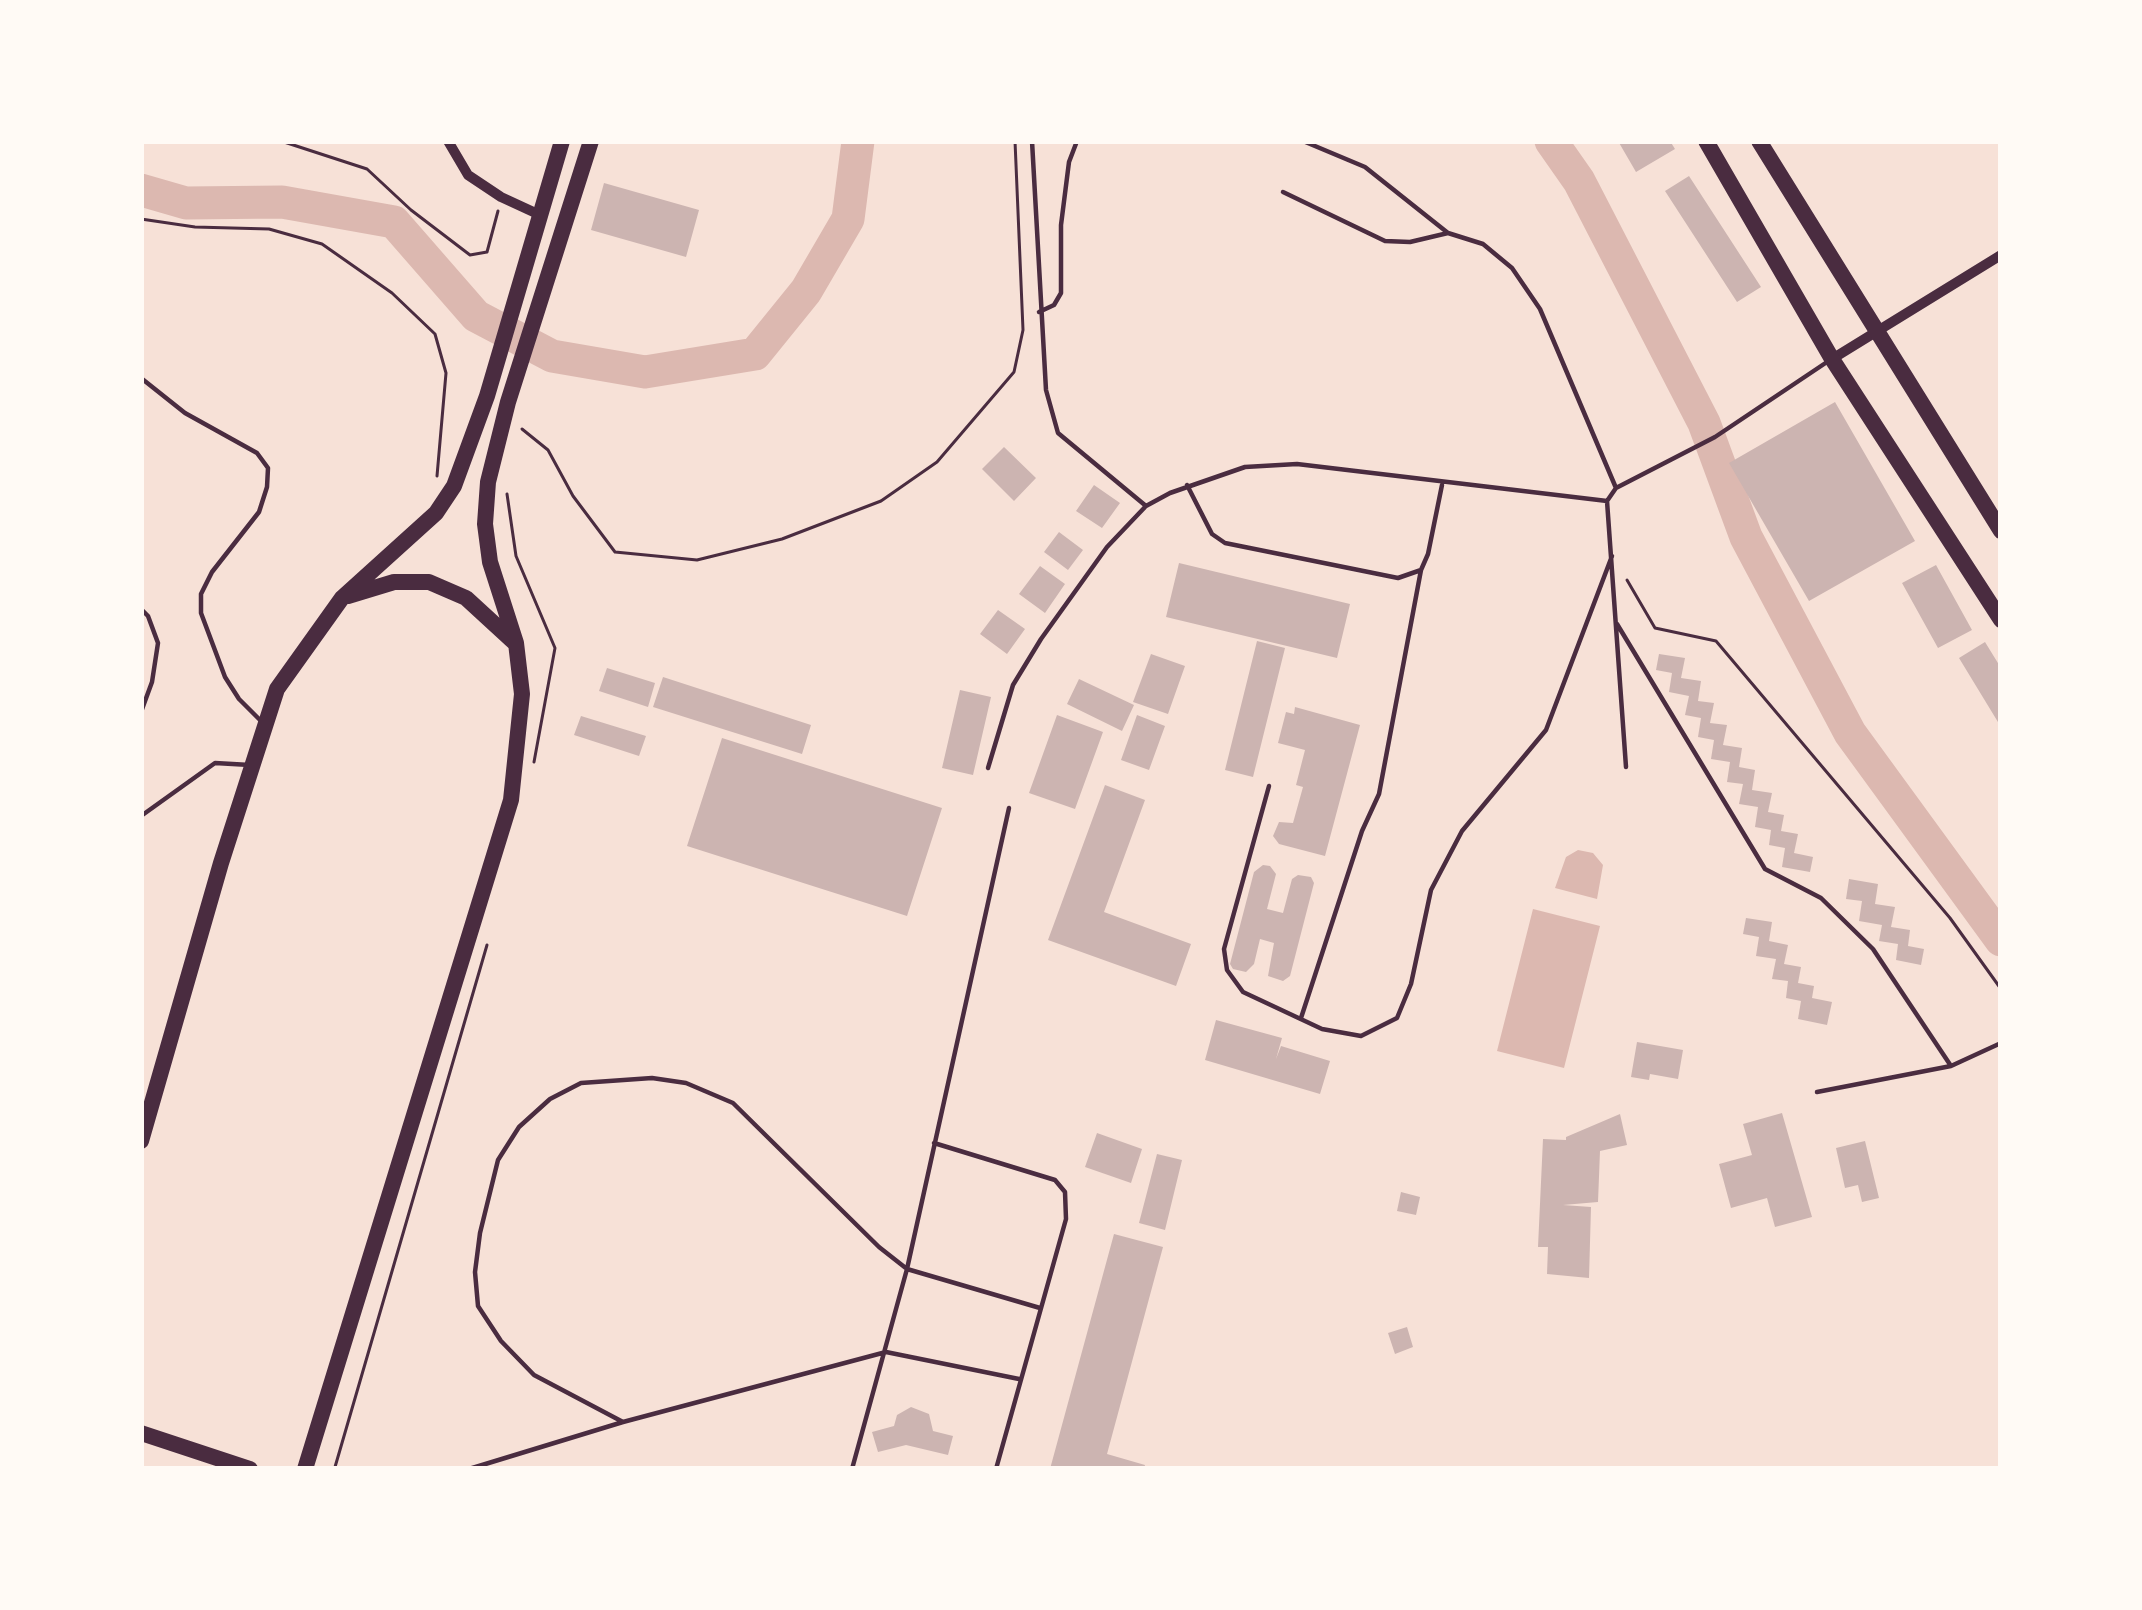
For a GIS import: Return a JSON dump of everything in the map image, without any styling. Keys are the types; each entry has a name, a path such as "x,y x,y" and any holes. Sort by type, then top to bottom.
{"main road":[{"path":"141,1141 263,723 278,689 342,598 436,513 454,486 487,396 562,141"},
{"path":"305,1469 512,800 522,694 516,644 490,562 484,524 493,449 590,141"},
{"path":"1706,141 1832,359 2001,620"},
{"path":"1759,141 2001,531"},
{"path":"342,598 394,582 429,582 466,598 516,644"},
{"path":"141,1433 249,1469"}],"street":[{"path":"448,141 468,175 538,222"},
{"path":"1832,359 2001,255"}],"lane":[{"path":"1032,141 1039,312 1046,390 1058,433 1146,506"},
{"path":"1039,312 1054,304 1061,293 1061,225 1069,162 1077,141"},
{"path":"1303,141 1365,166 1448,233 1483,244 1512,268 1540,310 1616,488"},
{"path":"1283,191 1385,241 1410,242 1448,233"},
{"path":"1626,767 1607,501 1616,488 1714,437 1832,359"},
{"path":"141,378 185,413 256,453 268,468 259,512 200,594 201,613 225,677 238,699 263,723"},
{"path":"988,768 1013,685 1041,639 1107,547 1146,506 1187,485 1245,467 1297,464 1607,501"},
{"path":"1301,1018 1362,831 1379,794 1442,482"},
{"path":"1187,485 1212,534 1225,543 1398,578 1421,570"},
{"path":"1269,786 1224,949 1227,970 1243,992 1322,1029 1361,1036 1397,1018 1411,984 1431,890 1462,831 1546,730 1612,556"},
{"path":"141,609 158,644 141,712"},
{"path":"1617,624 1765,869 1821,898 1873,949 1951,1066"},
{"path":"141,816 215,763 251,765"},
{"path":"852,1469 907,1269 1010,808"},
{"path":"1817,1092 1951,1066 2001,1043"},
{"path":"623,1422 534,1375 501,1341 478,1306 475,1272 480,1233 498,1160 519,1127 550,1099 581,1083 652,1078 686,1083 733,1102 907,1269 1040,1308"},
{"path":"934,1143 1054,1180 1065,1192 1066,1219 995,1469"},
{"path":"469,1469 623,1422 886,1352 1018,1379"}],"path":[{"path":"280,141 367,170 470,255 487,252 501,197"},
{"path":"521,428 548,450 573,496 615,552 698,560 782,539 881,500 937,462 1014,372 1023,330 1015,141"},
{"path":"141,219 196,227 269,229 322,244 392,293 435,334 446,374 437,476"},
{"path":"1612,556 1655,628 1716,641 1950,918 2001,989"}],"shaded area":[{"path":"1578,850 1593,853 1603,865 1597,899 1555,888 1566,857"},
{"path":"1533,909 1600,926 1564,1068 1497,1051"}],"building":[{"path":"1618,141 1670,141 1675,149 1636,172"},
{"path":"1689,176 1761,287 1737,302 1665,191"},
{"path":"604,183 699,210 686,257 591,230"},
{"path":"1835,402 1915,541 1809,601 1729,463"},
{"path":"1004,447 1036,478 1014,501 982,469"},
{"path":"1094,485 1120,503 1102,528 1076,511"},
{"path":"1059,532 1083,550 1068,570 1044,552"},
{"path":"1179,563 1350,604 1337,658 1166,617"},
{"path":"1936,565 1972,630 1938,648 1902,583"},
{"path":"1040,566 1065,584 1045,613 1019,594"},
{"path":"998,610 1025,629 1007,654 980,634"},
{"path":"1257,641 1285,648 1253,777 1225,770"},
{"path":"1985,642 2001,668 2001,727 1959,658"},
{"path":"1151,654 1185,666 1168,714 1133,702"},
{"path":"1659,654 1685,658 1681,678 1701,681 1698,701 1714,703 1710,723 1727,725 1723,745 1742,748 1739,767 1755,770 1752,790 1772,793 1768,812 1784,815 1781,831 1798,834 1794,853 1813,857 1810,872 1782,867 1785,848 1769,845 1771,830 1755,827 1758,807 1739,804 1743,784 1727,782 1730,762 1711,759 1714,740 1698,737 1701,718 1685,715 1689,696 1669,692 1672,673 1656,670"},
{"path":"607,668 655,683 648,707 599,691"},
{"path":"663,677 811,725 802,754 653,707"},
{"path":"1079,679 1134,705 1122,731 1067,704"},
{"path":"960,690 991,697 973,775 942,768"},
{"path":"1295,707 1360,725 1325,856 1279,844 1273,836 1279,822 1293,823 1303,787 1296,785 1305,750 1278,743 1286,712 1294,714"},
{"path":"1057,715 1103,732 1075,809 1029,793"},
{"path":"1137,715 1165,726 1149,770 1121,760"},
{"path":"581,716 646,736 639,756 574,735"},
{"path":"722,738 942,808 907,916 687,846"},
{"path":"1105,785 1145,800 1104,912 1191,944 1176,986 1048,940"},
{"path":"1263,865 1276,874 1267,909 1283,913 1292,879 1298,875 1311,877 1314,883 1290,976 1283,981 1268,976 1274,943 1260,939 1254,964 1246,972 1230,964 1254,872"},
{"path":"1849,879 1878,884 1875,904 1895,907 1891,927 1910,930 1908,946 1924,949 1921,965 1896,960 1898,944 1879,941 1882,925 1859,921 1862,901 1846,899"},
{"path":"1746,918 1772,922 1769,941 1788,945 1784,964 1801,967 1798,983 1814,986 1812,998 1832,1002 1827,1025 1798,1019 1801,1001 1786,998 1788,981 1772,979 1776,959 1756,956 1759,937 1743,934"},
{"path":"1216,1020 1282,1038 1276,1059 1281,1046 1330,1061 1320,1094 1205,1060"},
{"path":"1637,1042 1683,1050 1678,1079 1650,1074 1649,1080 1631,1077"},
{"path":"1782,1113 1812,1217 1775,1227 1767,1198 1731,1208 1719,1164 1752,1155 1743,1124"},
{"path":"1620,1114 1627,1145 1600,1151 1598,1202 1563,1205 1591,1207 1589,1278 1547,1274 1548,1247 1538,1247 1543,1139 1566,1140"},
{"path":"1097,1133 1142,1149 1131,1183 1085,1167"},
{"path":"1865,1141 1879,1198 1862,1202 1858,1185 1845,1188 1836,1148"},
{"path":"1157,1154 1182,1160 1165,1230 1139,1223"},
{"path":"1401,1192 1420,1197 1416,1215 1397,1211"},
{"path":"1114,1234 1163,1247 1107,1454 1145,1465 1144,1469 1050,1469"},
{"path":"1407,1327 1413,1347 1395,1354 1388,1333"},
{"path":"911,1407 929,1414 933,1431 953,1436 948,1455 906,1445 878,1452 872,1432 894,1426 897,1415"}],"waterway":[{"path":"141,190 186,203 282,202 394,222 476,316 552,356 645,372 755,354 806,291 848,219 858,141"},
{"path":"1551,141 1579,181 1704,423 1746,537 1850,733 2001,940"}]}
